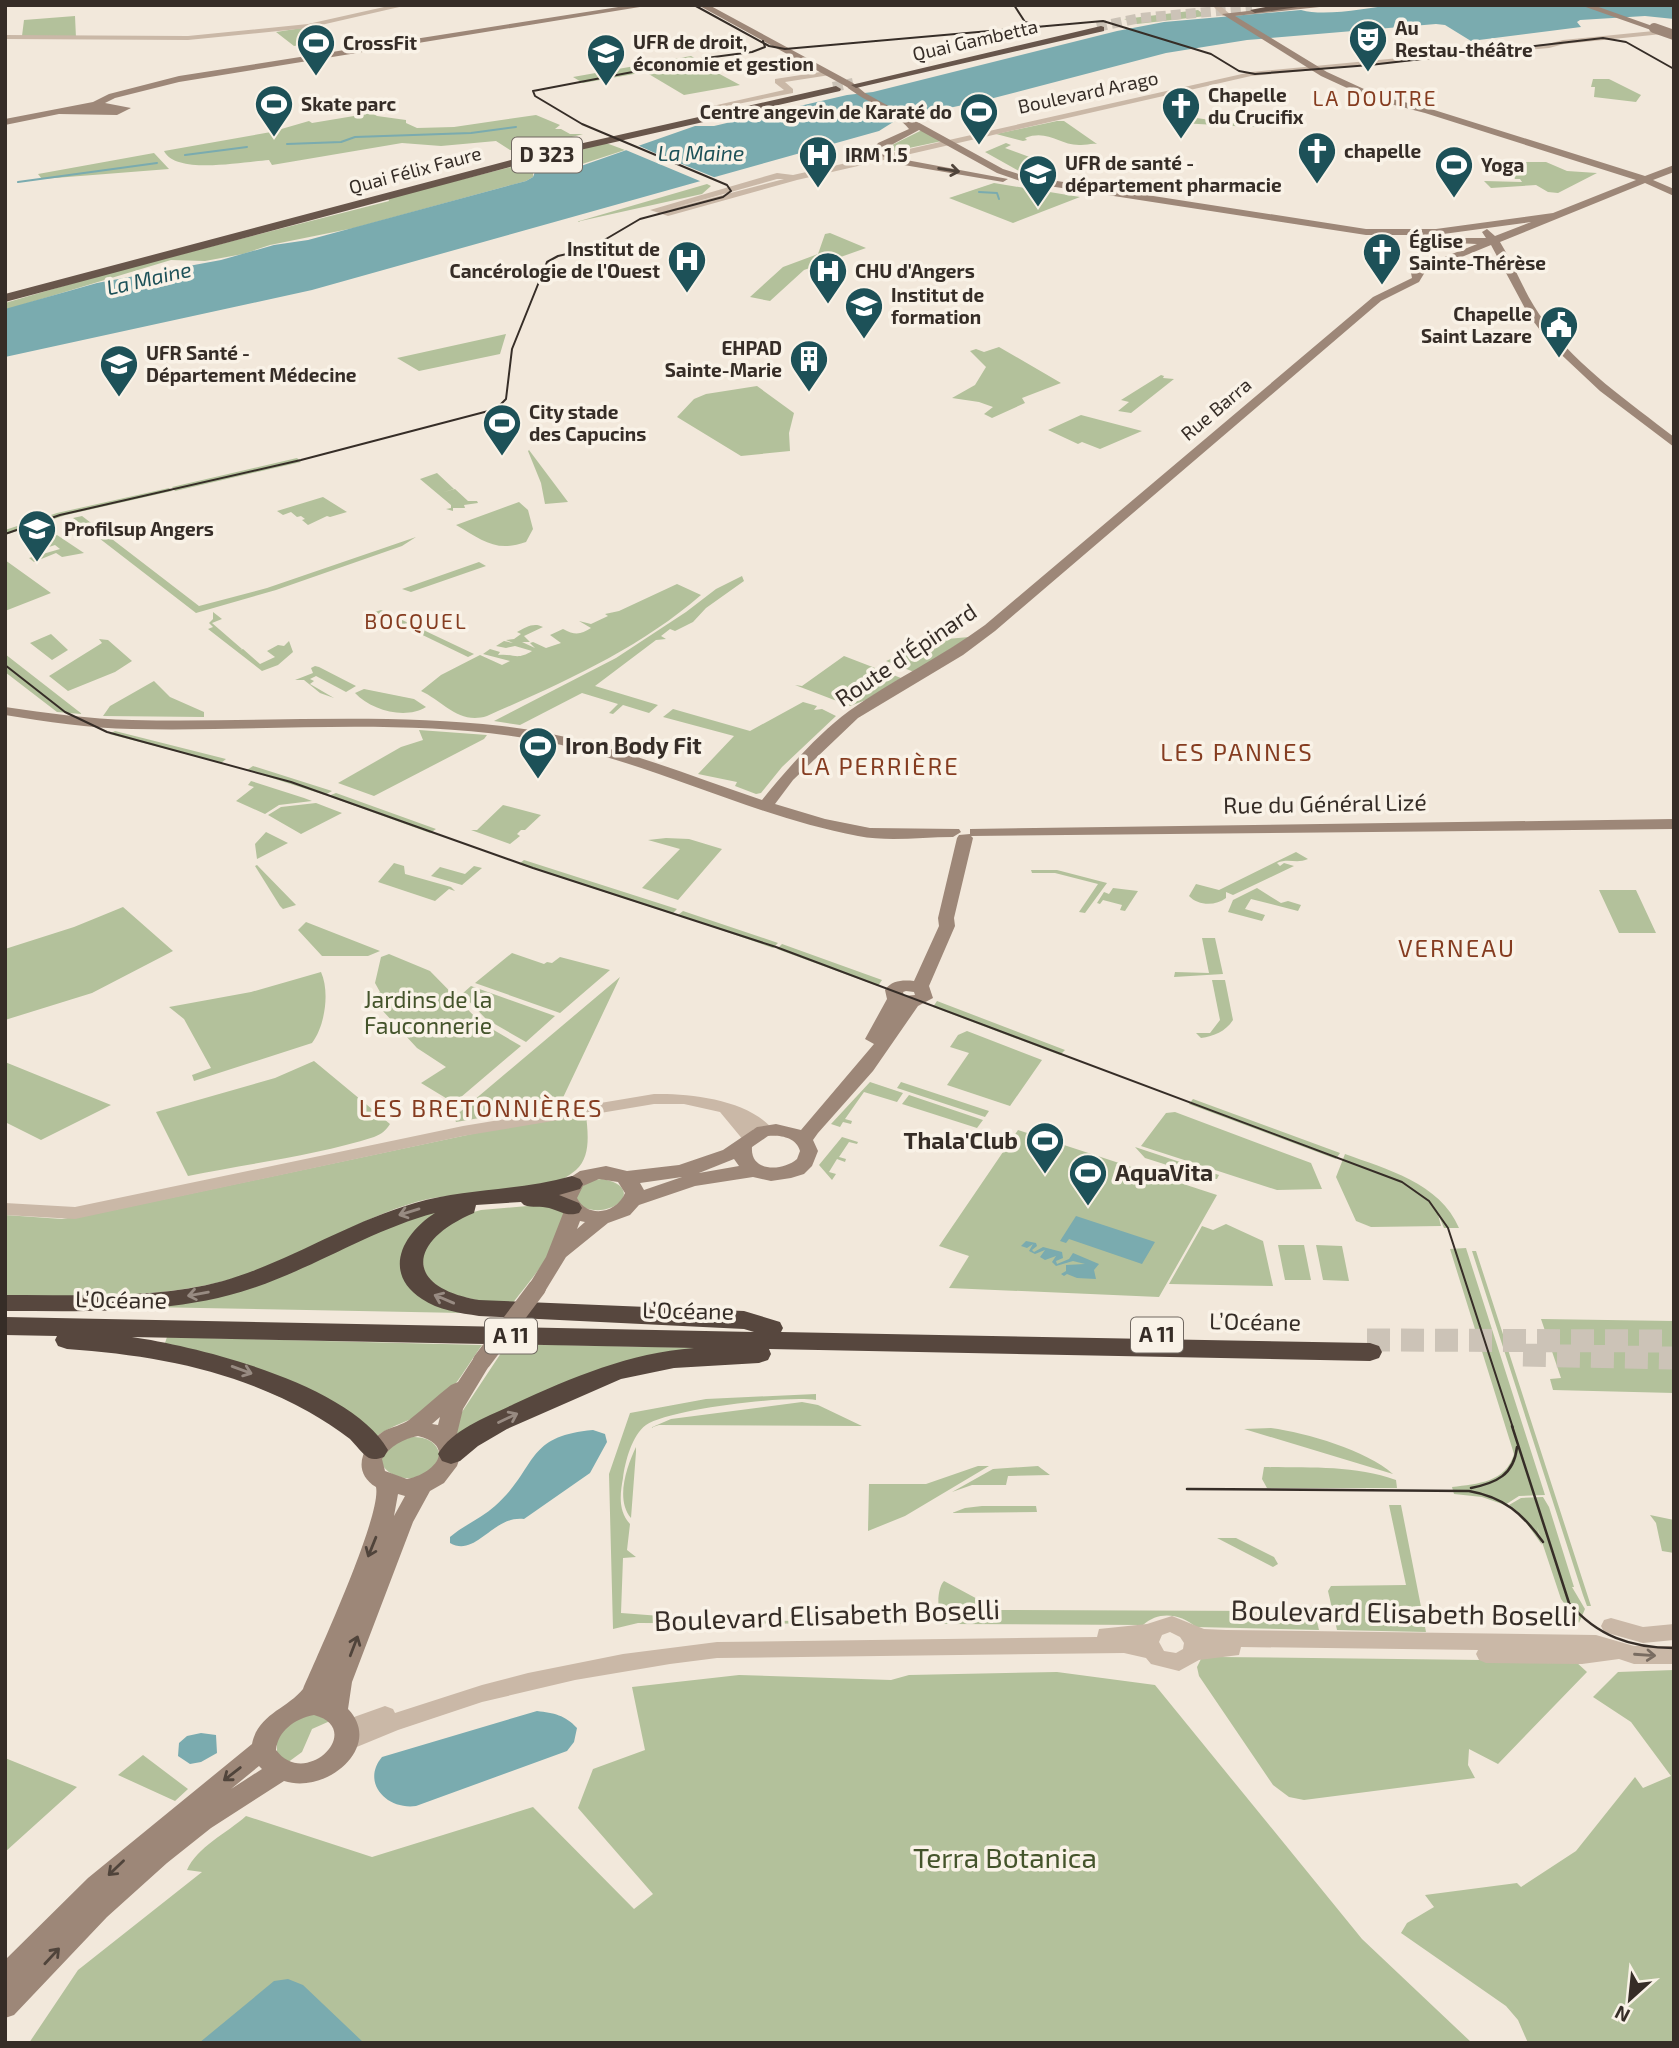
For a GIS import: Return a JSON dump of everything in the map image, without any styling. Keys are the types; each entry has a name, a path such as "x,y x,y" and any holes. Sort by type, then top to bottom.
{"highway":[{"path":"1279,5 1253,9 1308,5"},
{"name":"Quai Gambetta","path":"851,89 1102,28"},
{"path":"1006,51 1026,43 1031,38"},
{"name":"Quai Gambetta","path":"851,89 956,60 1006,51"},
{"path":"875,72 956,60"},
{"name":"Quai Félix Faure","path":"55,282 534,157 744,109 851,89"},
{"name":"Quai Félix Faure","path":"55,282 505,161 669,124 851,89"},
{"path":"505,161 699,114 712,107"},
{"path":"654,125 669,124"},
{"path":"5,296 55,282"},
{"path":"5,1303 163,1299 204,1293 282,1268 369,1227 410,1212 461,1200 540,1193 572,1201"},
{"path":"572,1201 506,1201 472,1206 448,1215 430,1226 418,1240 412,1262 415,1277 427,1291 464,1306 744,1320 771,1328"},
{"name":"L’Océane","path":"5,1313 771,1328 1368,1346 1017,1345 5,1326"},
{"path":"5,1337 147,1347 220,1363 264,1378 315,1404 356,1429 375,1450"},
{"path":"448,1446 567,1391 624,1369 665,1359 738,1354 995,1352 1017,1345"}],"main road":[{"path":"108,103 112,96 175,80 648,5"},
{"path":"702,5 1000,171 1016,177 1180,205 1359,231 1418,233 1553,216 1674,167"},
{"path":"1226,11 1334,5"},
{"path":"1584,5 1644,25 1674,31"},
{"path":"690,6 814,73 851,89"},
{"path":"1226,11 1316,69 1374,97 1422,109 1645,179 1674,193"},
{"path":"5,122 108,103 126,109 114,112 89,108"},
{"path":"877,156 881,145 911,132 914,126 906,120"},
{"path":"877,156 1347,234 1492,241"},
{"path":"877,156 898,161"},
{"name":"Rue Barra","path":"1082,549 1377,299 1416,278 1416,273 1421,270 1553,216"},
{"path":"1478,227 1483,236 1492,241 1539,322 1585,373 1674,443"},
{"path":"1447,240 1475,248"},
{"name":"Route d'Épinard","path":"764,807 788,777 853,715 958,652 1082,549"},
{"name":"Rue du Général Lizé","path":"5,709 117,725 207,727 414,723 520,733 590,747 764,807 870,833 1674,824"},
{"path":"556,1258 572,1201 584,1176 600,1172 625,1178 686,1169 732,1154 753,1137 796,1136 811,1129 867,1067 907,1012 908,993 947,926 946,918 965,834"},
{"path":"572,1201 588,1217 602,1217 620,1213 634,1200 692,1180 755,1170 778,1174 797,1168 808,1154 796,1136"},
{"path":"753,1137 742,1159 755,1170"},
{"path":"625,1178 633,1186 634,1200"},
{"path":"422,1485 401,1487 378,1477 372,1466 375,1450 390,1436 412,1429 468,1380 537,1288 556,1258 602,1217"},
{"path":"265,1747 270,1760 281,1770 300,1774 321,1770 338,1758 344,1727 340,1682 402,1522 422,1485 444,1470 448,1446 447,1424 468,1380"},
{"path":"412,1429 431,1431 448,1446"},
{"path":"5,1979 30,1950 137,1848 177,1829 208,1805 265,1747 268,1733 278,1720 303,1706 313,1694 382,1522 388,1492 386,1482"},
{"path":"303,1706 319,1705 344,1727"},
{"path":"208,1805 281,1770"},
{"path":"5,2006 88,1920 158,1855 177,1829"}],"street":[{"path":"5,37 168,39 272,31 404,5"},
{"path":"1215,6 1226,11"},
{"path":"1618,36 1615,34 1644,25"},
{"path":"1316,69 1674,31"},
{"path":"1316,69 1464,54"},
{"name":"Boulevard Arago","path":"793,178 944,139 964,138 1236,78 1316,69"},
{"path":"712,107 790,91 778,81 827,73"},
{"path":"777,176 793,178 668,214 655,210 777,176"},
{"path":"5,1209 75,1213 463,1131 654,1099 685,1099 726,1108 753,1137"},
{"path":"1169,1624 1180,1626 1191,1642 1186,1659 1173,1662 1161,1659 1151,1641 1158,1626 1169,1624"},
{"name":"Boulevard Elisabeth Boselli","path":"1616,1651 1611,1626 1643,1635 1674,1632"},
{"path":"344,1727 384,1726 551,1677 650,1658 717,1650 1111,1645 1151,1641"},
{"name":"Boulevard Elisabeth Boselli","path":"1191,1642 1218,1648 1582,1655 1616,1651 1634,1655 1674,1655"}],"green space":[{"path":"1198,10 1206,16 1137,24 1124,19"},
{"path":"75,16 76,38 22,36 24,20"},
{"path":"315,26 335,39 294,46 276,32"},
{"path":"691,56 702,62 583,83 573,77"},
{"path":"701,64 740,85 684,95 647,73"},
{"path":"1593,79 1609,79 1641,95 1636,102 1594,97 1595,87 1591,87"},
{"path":"372,113 406,120 406,123 417,128 454,127 536,115 560,125 555,129 570,134 583,134 523,150 510,150 496,141 441,146 402,143 272,165 269,160 195,165 182,163 164,151 271,132 309,121 312,123"},
{"path":"1190,117 1230,123 1269,119 1277,124 1251,127 1181,123 1176,119"},
{"path":"1064,121 1097,144 1073,145 1041,135 1025,138 1027,140 1023,141 996,134"},
{"path":"922,130 942,141 890,152 884,149"},
{"path":"606,143 625,150 573,167 554,166 533,172 533,177 526,181 354,228 205,261 171,260 5,310 5,303 108,273"},
{"path":"1006,143 1011,145 1005,148 1043,162 1019,171 985,152"},
{"path":"154,153 169,169 42,179 38,174"},
{"path":"1546,162 1567,171 1597,173 1558,193 1548,192 1536,185 1491,188 1484,181 1522,182 1515,179 1511,171 1515,163"},
{"path":"994,183 1080,197 1013,223 949,198"},
{"path":"707,184 711,186 702,194 576,222"},
{"path":"830,233 866,248 804,270 770,301 750,297 783,267 818,254 825,234"},
{"path":"699,255 704,259 694,269 700,270 694,276 671,271 674,261"},
{"path":"506,334 500,354 419,371 397,358"},
{"path":"999,347 1061,383 1022,398 1025,403 992,418 984,414 993,407 952,398 975,385 986,367 970,351 976,349 984,352"},
{"path":"1161,375 1163,378 1174,379 1131,413 1118,411 1129,402 1121,400"},
{"path":"757,386 794,413 789,433 790,451 741,456 677,417 694,399 706,394"},
{"path":"1081,415 1142,431 1100,449 1082,442 1078,444 1048,430"},
{"path":"528,451 568,502 545,504 541,483"},
{"path":"297,458 301,462 175,491 172,487"},
{"path":"437,473 454,489 444,492 455,489 468,501 478,503 464,505 465,508 453,508 453,511 446,509 451,508 451,505 420,479"},
{"path":"169,488 172,491 66,515 5,535 5,530 57,513"},
{"path":"323,497 347,512 327,516 308,525 301,516 297,517 291,512 283,515 277,511"},
{"path":"519,502 528,510 533,529 526,542 498,545 482,540 456,525"},
{"path":"82,516 199,606 267,588 416,537 402,546 276,590 196,613 73,518"},
{"path":"57,535 84,553 62,557 56,553 34,562 29,558 60,549 55,545 43,549 40,547 43,545 34,543"},
{"path":"5,560 51,593 5,611"},
{"path":"479,562 486,566 411,592 402,589"},
{"path":"742,576 744,581 706,608 693,622 675,631 670,629 661,636 666,639 656,640 595,686 658,705 649,713 623,705 613,714 609,713 618,704 582,693 520,725 494,721 616,658 716,589"},
{"path":"677,584 701,595 626,648 487,716 477,718 460,715 421,691 441,675 480,655 502,665 510,661 483,654 490,649 500,652 498,655 515,656 532,651 515,646 496,646 504,641 513,643 506,640 514,639 521,634 517,632 527,627 543,627 524,636 530,642 522,642 535,648 530,643 533,642 546,648 561,643 550,635 563,629 575,633 584,632 591,628 579,621 591,624 608,616 605,614 619,611"},
{"path":"381,610 474,654 468,657 375,612"},
{"path":"213,612 222,619 212,623 242,649 240,650 243,649 260,664 275,657 267,651 278,645 284,646 289,641 293,652 278,665 262,671 208,629 213,627 209,623 213,619"},
{"path":"51,634 68,650 52,660 30,643"},
{"path":"969,637 914,672 886,661 936,640"},
{"path":"99,639 108,640 132,661 115,672 68,691 49,676 102,643"},
{"path":"5,654 82,714 57,712 5,672"},
{"path":"844,656 901,678 866,700 850,706 795,685 802,686"},
{"path":"315,666 356,686 346,692 316,676 310,679 314,681 310,684 334,698 320,693 304,680 295,680 313,673 311,668"},
{"path":"154,681 170,697 204,712 204,717 103,716 110,706"},
{"path":"364,689 414,699 426,707 408,713 389,711 370,704 355,693"},
{"path":"803,702 817,706 814,710 822,709 836,716 782,767 761,793 756,794 735,786 737,782 698,774 734,736 663,717 673,709 750,731"},
{"path":"419,730 487,735 374,796 338,783 401,747 423,740"},
{"path":"115,731 226,759 221,763 109,734"},
{"path":"253,766 332,791 325,795 247,770"},
{"path":"251,781 312,801 279,805 265,814 236,801 254,787 248,785"},
{"path":"336,793 436,829 430,833 328,796"},
{"path":"316,803 342,813 301,834 268,815 281,807"},
{"path":"503,805 541,815 525,830 521,830 517,834 520,836 510,844 471,830 477,830"},
{"path":"266,832 288,843 257,859 255,844"},
{"path":"689,839 722,849 678,900 642,888 680,849 648,840"},
{"path":"1296,852 1308,859 1277,863 1280,866 1284,863 1294,866 1233,895 1226,892 1226,898 1222,901 1202,903 1189,896 1196,884 1219,890"},
{"path":"524,860 677,909 672,914 519,864"},
{"path":"394,863 404,866 405,874 451,887 455,891 449,889 435,901 378,882"},
{"path":"257,865 296,905 283,909 280,906 255,866"},
{"path":"474,866 482,868 462,885 431,876 440,867 465,874"},
{"path":"1031,870 1057,870 1107,883 1085,913 1079,912 1098,884 1055,873 1032,873"},
{"path":"1113,888 1138,891 1125,911 1120,910 1122,905 1103,900 1100,904 1097,903 1104,892 1109,894"},
{"path":"1257,888 1281,903 1288,901 1301,905 1298,911 1251,899 1245,909 1265,915 1262,921 1228,912 1233,900"},
{"path":"1599,890 1636,890 1656,933 1619,933"},
{"path":"123,907 173,951 92,993 5,1020 5,949 74,927"},
{"path":"683,911 778,943 773,948 678,915"},
{"path":"306,922 380,951 368,956 322,956 298,930"},
{"path":"1202,938 1215,938 1223,974 1174,977 1175,972 1209,973"},
{"path":"782,944 882,980 878,986 777,949"},
{"name":"Jardins de la Fauconnerie","path":"512,953 544,964 552,963 560,957 610,970 560,1013 475,983"},
{"name":"Jardins de la Fauconnerie","path":"389,954 430,971 480,1022 521,1046 454,1103 421,1083 446,1067 417,1048 370,997 380,992 375,983 381,957"},
{"path":"321,972 325,989 325,1009 320,1028 312,1043 194,1081 192,1075 211,1068 184,1019 169,1007 251,992"},
{"path":"620,977 560,1104 456,1122 454,1117"},
{"path":"1212,980 1225,980 1233,1020 1219,1033 1201,1038 1196,1033 1210,1033 1220,1020"},
{"path":"471,986 555,1016 526,1042 486,1019 462,994"},
{"path":"937,1001 1065,1050 1060,1055 933,1007"},
{"path":"967,1031 1042,1060 1010,1106 947,1085 969,1053 950,1047 958,1035"},
{"path":"314,1061 390,1124 385,1130 374,1137 330,1149 188,1176 156,1112 275,1078"},
{"path":"5,1062 111,1105 41,1140 5,1122"},
{"path":"870,1082 903,1093 897,1102 864,1092 845,1119 852,1121 851,1124 843,1122 840,1127 831,1124"},
{"path":"901,1082 989,1111 985,1117 897,1088"},
{"path":"909,1095 983,1120 977,1128 902,1104"},
{"path":"1193,1099 1340,1153 1336,1159 1189,1104"},
{"path":"1175,1112 1311,1163 1322,1189 1277,1190 1141,1146 1166,1113"},
{"path":"586,1115 587,1144 581,1165 562,1179 545,1186 446,1196 406,1205 262,1269 200,1286 103,1296 5,1297 5,1215 62,1219 104,1212 486,1131"},
{"name":"AquaVita","path":"1018,1130 1217,1195 1159,1297 949,1288 969,1256 939,1246"},
{"path":"842,1137 858,1142 849,1142 839,1157 846,1159 845,1162 837,1159 829,1172 836,1174 832,1180 819,1165"},
{"path":"1135,1147 1219,1175 1217,1179 1211,1179 1145,1158"},
{"path":"1345,1154 1394,1172 1425,1189 1439,1200 1459,1228 1444,1228 1438,1214 1441,1226 1371,1227 1356,1221 1336,1177"},
{"path":"602,1179 616,1183 622,1189 624,1195 620,1202 604,1210 581,1206 576,1197 579,1188 593,1180"},
{"path":"452,1204 407,1260 464,1313 89,1306 187,1300"},
{"path":"550,1204 557,1206 566,1216 562,1228 544,1262 512,1304 490,1303 446,1293 424,1275 422,1248 459,1216 481,1210"},
{"path":"1226,1224 1263,1241 1273,1286 1169,1284 1202,1226 1213,1230"},
{"path":"1278,1245 1304,1245 1311,1280 1285,1280"},
{"path":"1316,1245 1342,1246 1349,1281 1323,1280"},
{"path":"1466,1248 1545,1495 1519,1496 1505,1505 1482,1497 1454,1494 1452,1487 1481,1483 1498,1476 1505,1471 1514,1454 1450,1249"},
{"path":"1472,1251 1476,1251 1591,1606 1587,1606 1583,1595"},
{"path":"1541,1319 1674,1321 1674,1393 1553,1390 1550,1379 1561,1378"},
{"path":"167,1337 482,1345 458,1380 437,1404 374,1438 164,1346"},
{"path":"507,1344 757,1349 677,1354 456,1435 458,1418"},
{"path":"816,1394 816,1400 780,1400 702,1409 659,1419 641,1429 627,1457 621,1490 622,1508 630,1524 627,1550 636,1557 623,1558 621,1613 675,1619 798,1621 799,1617 856,1617 874,1609 903,1608 907,1611 903,1624 638,1623 613,1629 609,1474 630,1413 706,1399"},
{"path":"802,1402 818,1405 862,1426 659,1425 650,1428 671,1419"},
{"path":"1271,1428 1352,1450 1393,1474 1244,1429"},
{"path":"412,1437 430,1441 436,1447 440,1456 431,1471 413,1478 402,1477 385,1469 383,1454 391,1445"},
{"path":"636,1447 631,1518 626,1510 623,1492 626,1473"},
{"path":"978,1466 989,1466 905,1516 868,1531 869,1484 926,1484"},
{"path":"1038,1466 1050,1475 1008,1476 1006,1485 972,1485 952,1492 993,1469"},
{"path":"1264,1467 1331,1468 1364,1472 1396,1480 1397,1488 1267,1488 1262,1479"},
{"path":"1543,1497 1549,1507 1572,1587 1585,1609 1579,1623 1561,1599 1537,1527 1542,1545 1520,1514 1509,1505 1521,1498"},
{"path":"1389,1505 1401,1505 1426,1632 1337,1630 1328,1591 1331,1586 1406,1585"},
{"path":"982,1506 1036,1506 1037,1512 952,1513"},
{"path":"1650,1515 1674,1520 1674,1553 1662,1551 1656,1523"},
{"path":"1217,1538 1236,1538 1274,1557 1278,1564 1273,1567"},
{"path":"944,1581 983,1602 984,1610 1264,1611 1290,1619 1305,1616 1313,1605 1319,1630 1196,1627 1184,1619 1170,1616 1156,1617 1143,1625 944,1624 938,1602"},
{"path":"1201,1659 1575,1661 1587,1672 1498,1764 1469,1749 1468,1765 1475,1778 1304,1800 1289,1797 1273,1785 1199,1676 1197,1667"},
{"path":"1674,1670 1674,2043 1528,2043 1518,2020 1506,2006 1401,1933 1407,1923 1434,1907 1425,1895 1517,1883 1521,1887 1576,1851 1635,1777 1643,1788 1671,1776 1631,1722 1593,1697 1618,1672"},
{"name":"Terra Botanica","path":"1057,1672 1155,1685 1362,1939 1472,2043 29,2043 78,1970 202,1872 187,1870 205,1847 246,1816 372,1857 533,1807 634,1909 653,1894 578,1808 593,1769 645,1750 632,1687 739,1675 891,1680 909,1675"},
{"path":"301,1715 317,1715 330,1721 312,1729 302,1752 287,1763 277,1754 277,1734"},
{"path":"143,1755 188,1789 175,1801 118,1775"},
{"path":"5,1758 77,1787 5,1852"}],"water":[{"name":"La Maine","path":"1393,5 1674,5 1674,19 1645,16 1580,20 1577,22 1581,27 1471,41 1445,25 1436,24 1247,40 1166,53 986,100 898,119 879,131 312,290 5,357 5,309 97,283 221,260 274,245 308,240 526,181 533,177 536,169 581,166 695,126 714,126 847,95 873,92 1117,31 1164,22 1301,10 1334,12"},
{"path":"1076,1216 1155,1242 1142,1264 1069,1239 1066,1243 1060,1241"},
{"path":"1026,1241 1036,1243 1037,1246 1032,1250 1034,1252 1043,1247 1062,1252 1063,1258 1056,1261 1057,1264 1069,1259 1073,1253 1099,1264 1094,1270 1096,1279 1077,1278 1067,1274 1064,1276 1061,1274 1066,1271 1066,1265 1085,1264 1073,1261 1056,1266 1052,1262 1056,1256 1045,1260 1040,1257 1045,1250 1035,1254 1029,1251 1033,1244 1027,1248 1021,1246"},
{"path":"593,1430 605,1434 607,1442 590,1473 524,1519 503,1523 468,1545 450,1543 450,1537 490,1510 509,1492 543,1447 571,1433"},
{"path":"537,1711 559,1715 577,1728 574,1742 567,1751 416,1806 395,1804 380,1792 376,1785 376,1766 382,1757"},
{"path":"201,1733 216,1735 217,1753 201,1762 190,1764 178,1756 179,1743 187,1736"},
{"path":"288,1979 303,1985 364,2043 199,2043 274,1981"}],"pier":[{"path":"635,144 721,180 707,184 621,148"}],"waterway":[{"path":"287,144 341,142 355,137 471,133 516,127"},
{"path":"185,155 247,147"},
{"path":"18,182 157,163"},
{"path":"979,192 997,193 999,199"}],"tunnel":[{"path":"1097,27 1140,18 1252,8"},
{"path":"833,87 853,83"},
{"path":"1367,1340 1674,1341"},
{"path":"1523,1355 1674,1358"}],"tram line":[{"path":"694,5 764,43"},
{"path":"1014,5 1025,22 1039,26"},
{"path":"764,43 785,49 1103,21 1211,54 1239,71 1255,74 1370,65 1603,38 1626,42 1674,69"},
{"path":"5,534 60,515 301,460 496,409 506,399 512,349 547,262 558,256 589,249 640,219 723,197 731,191 727,185 582,124 535,96 533,91 706,58 752,52 765,47 764,43"},
{"path":"5,665 65,712 107,732 291,782 533,868 776,947 1402,1182 1429,1201 1448,1228 1513,1428"},
{"path":"1512,1426 1569,1603 1591,1624 1616,1638 1643,1646 1674,1648"},
{"path":"1471,1488 1496,1480 1508,1471 1517,1447"},
{"path":"1187,1489 1469,1491 1493,1498 1512,1508 1543,1542"}],"place":[{"name":"Au Restau-théâtre","path":"1368,73"},
{"name":"CrossFit","path":"316,77"},
{"name":"UFR de droit, économie et gestion","path":"606,87"},
{"name":"Skate parc","path":"274,138"},
{"name":"Chapelle du Crucifix","path":"1181,140"},
{"name":"Centre angevin de Karaté do","path":"979,146"},
{"name":"chapelle","path":"1317,185"},
{"name":"IRM 1.5","path":"818,189"},
{"name":"Yoga","path":"1454,199"},
{"name":"UFR de santé - département pharmacie","path":"1038,208"},
{"name":"Église Sainte-Thérèse","path":"1382,286"},
{"name":"Institut de Cancérologie de l'Ouest","path":"687,294"},
{"name":"CHU d'Angers","path":"828,305"},
{"name":"Institut de formation","path":"864,340"},
{"name":"Chapelle Saint Lazare","path":"1559,359"},
{"name":"EHPAD Sainte-Marie","path":"809,393"},
{"name":"UFR Santé - Département Médecine","path":"119,398"},
{"name":"City stade des Capucins","path":"502,457"},
{"name":"Profilsup Angers","path":"37,563"},
{"name":"Iron Body Fit","path":"538,780"},
{"name":"Thala'Club","path":"1045,1175"},
{"name":"AquaVita","path":"1088,1207"}],"district":[{"name":"LA DOUTRE","path":"1375,99"},
{"name":"BOCQUEL","path":"416,622"},
{"name":"LES PANNES","path":"1237,753"},
{"name":"LA PERRIÈRE","path":"880,767"},
{"name":"VERNEAU","path":"1457,949"},
{"name":"LES BRETONNIÈRES","path":"481,1109"}]}
